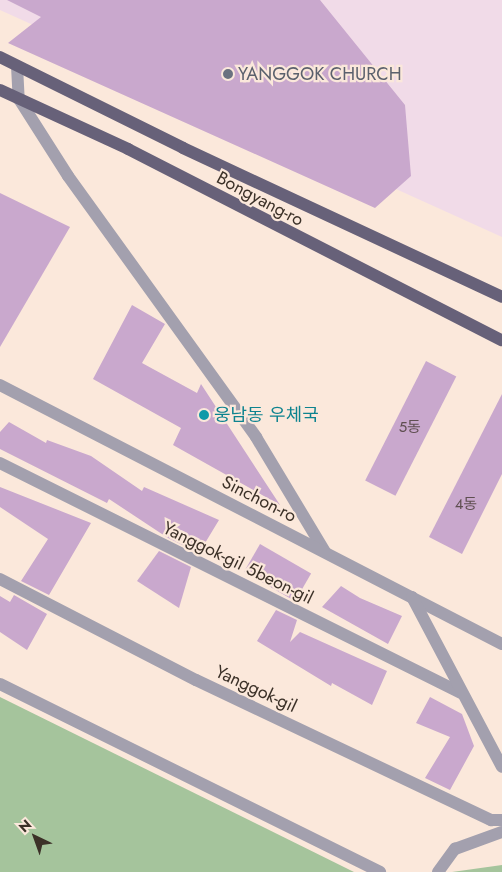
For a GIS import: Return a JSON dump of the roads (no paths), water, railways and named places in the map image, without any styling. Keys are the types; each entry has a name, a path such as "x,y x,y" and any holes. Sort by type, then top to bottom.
{"main road":[{"name":"Bongyang-ro","path":"0,57 502,297"},
{"name":"Bongyang-ro","path":"0,90 128,149 502,340"}],"street":[{"path":"17,66 19,99 68,176 256,437 324,552"},
{"name":"Sinchon-ro","path":"0,385 502,644"},
{"name":"Yanggok-gil 5beon-gil","path":"0,462 461,693"},
{"name":"Yanggok-gil","path":"0,579 196,680 491,820 502,820"},
{"path":"412,597 461,693 502,767"},
{"path":"0,684 380,872"},
{"path":"438,872 455,849 502,832"}],"place":[{"name":"YANGGOK CHURCH","path":"228,74"},
{"name":"웅남동 우체국","path":"204,415"}]}
